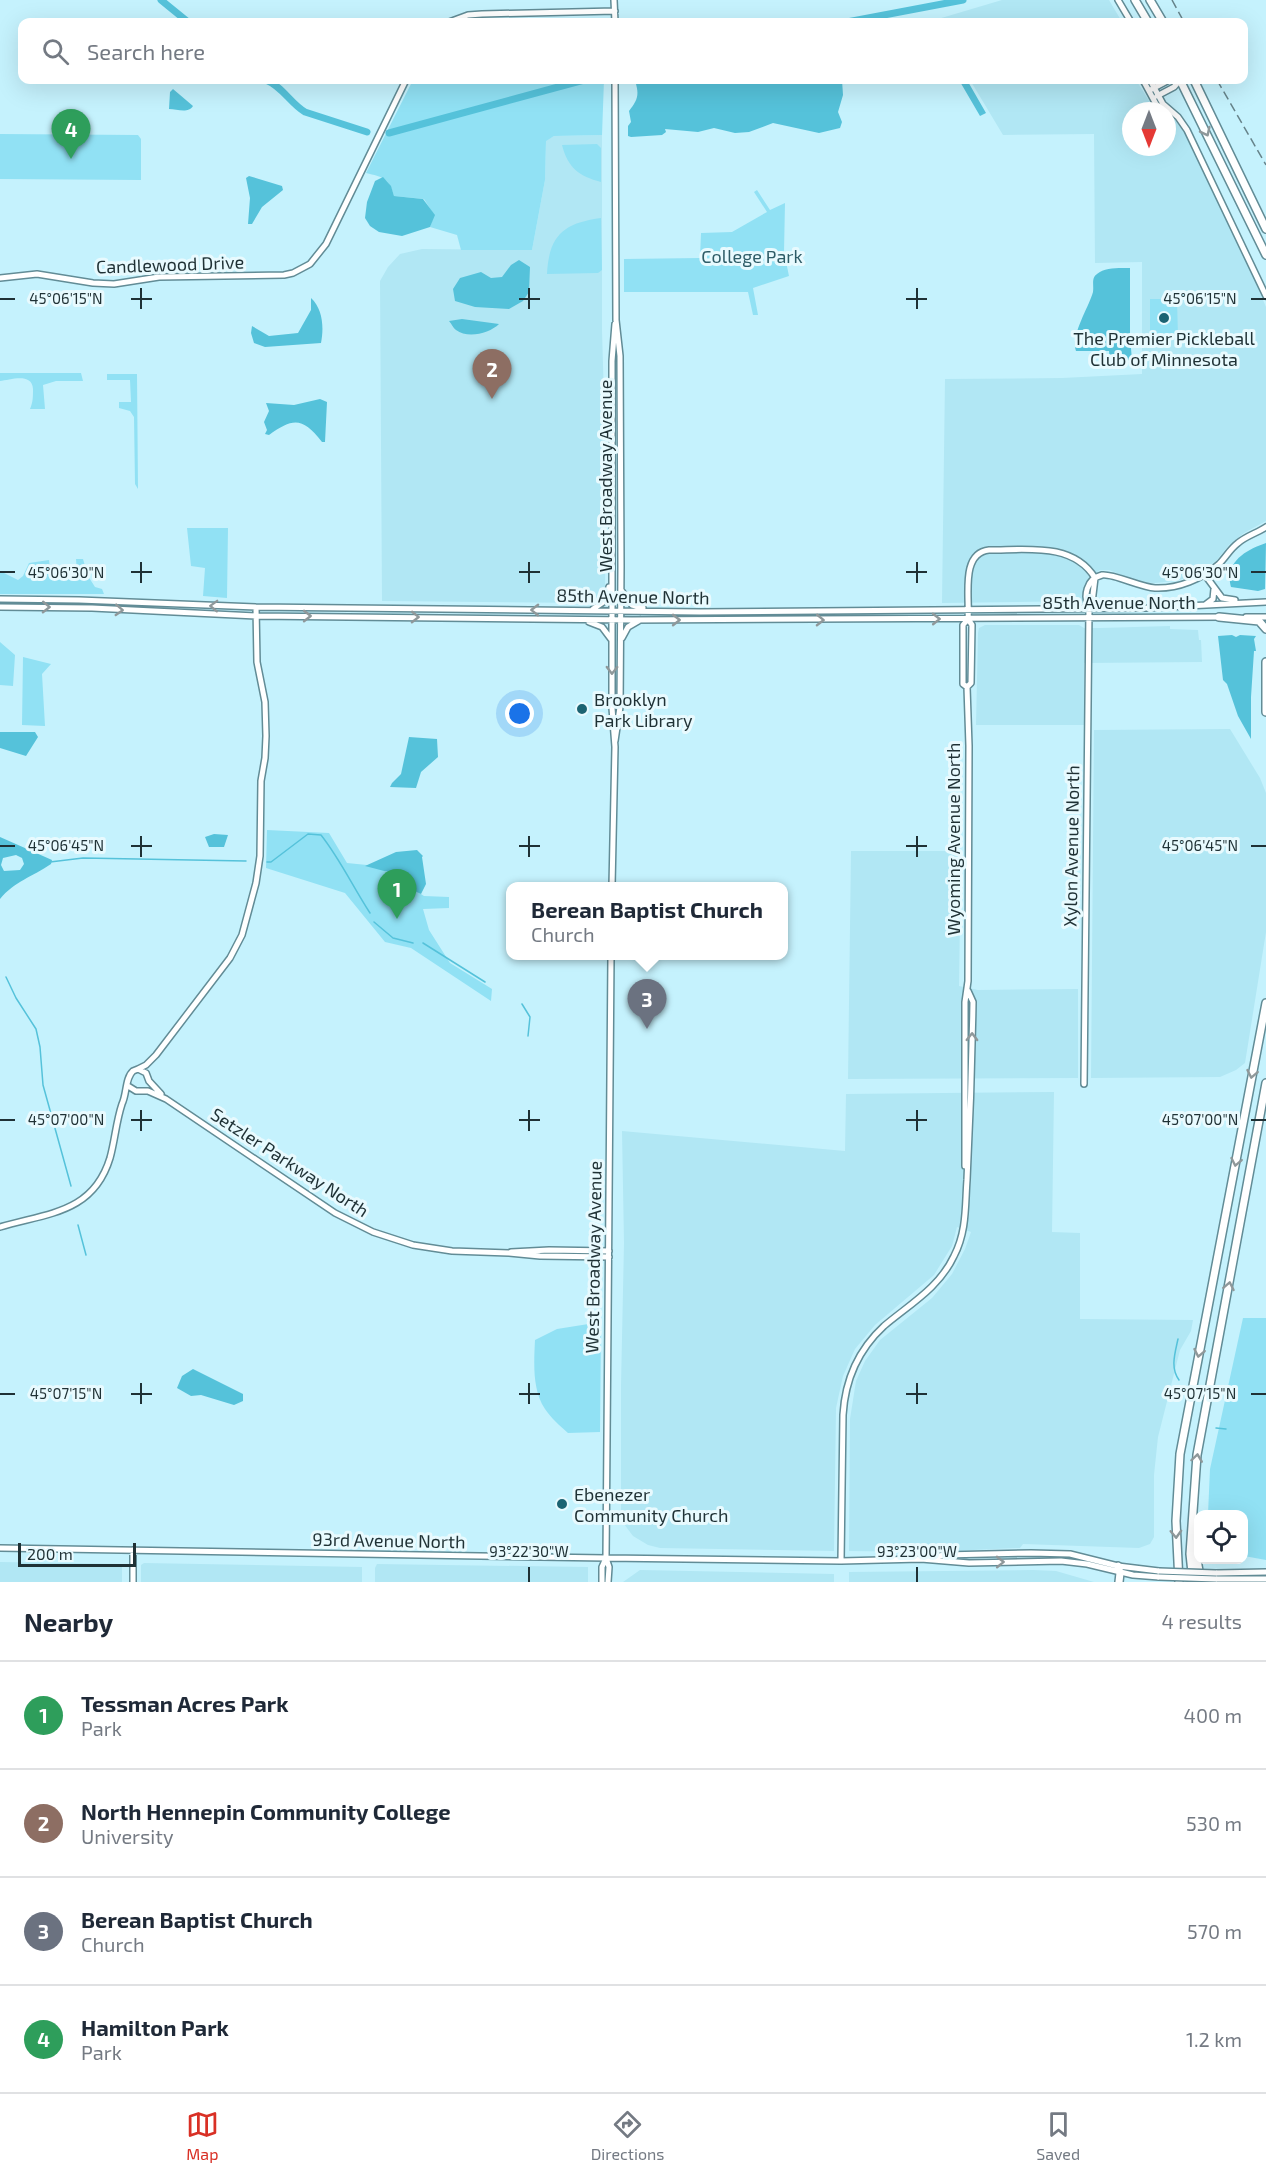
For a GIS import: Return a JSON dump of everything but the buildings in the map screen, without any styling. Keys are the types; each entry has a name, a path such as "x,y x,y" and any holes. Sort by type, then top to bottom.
{"highway":[{"path":"1136,0 1146,18"},
{"path":"1150,0 1161,18"},
{"path":"1182,84 1266,255"},
{"path":"1196,84 1266,229"},
{"path":"1219,617 1254,620 1266,629"},
{"path":"1266,662 1266,712"},
{"path":"1177,1582 1177,1490 1180,1454 1266,1003"},
{"path":"1193,1582 1190,1554 1198,1446 1266,1083"},
{"path":"1256,1135 1266,1099"},
{"path":"1247,1104 1262,1106"},
{"path":"1193,1490 1197,1560 1202,1582"},
{"path":"1119,1570 1119,1582"}],"street":[{"path":"614,0 615,18"},
{"path":"1118,0 1129,18"},
{"path":"461,18 473,14 615,11"},
{"name":"Candlewood Drive","path":"0,278 37,274 114,284 159,277 284,275 302,269 317,257 326,244 404,84"},
{"name":"West Broadway Avenue","path":"612,882 615,741 620,713 621,620 620,356 616,320 615,84"},
{"path":"1147,84 1152,90"},
{"path":"1151,84 1155,96 1180,121 1193,142 1266,296"},
{"path":"1152,90 1162,84"},
{"path":"1155,96 1177,84"},
{"path":"1155,96 1156,102"},
{"path":"1176,118 1180,121"},
{"name":"West Broadway Avenue","path":"615,741 612,721 612,361 613,330 616,320"},
{"path":"1095,578 1107,575 1138,586 1157,588 1183,584 1205,574 1218,565 1238,543 1266,527"},
{"name":"Wyoming Avenue North","path":"841,1561 843,1415 848,1383 857,1360 870,1341 884,1326 932,1288 948,1267 960,1244 965,1224 970,1149 973,1002 968,991 969,746 967,687 963,684 963,625 968,619 971,564 974,556 979,552 989,550 1055,552 1077,559 1090,570 1095,578"},
{"path":"588,611 599,606 607,598 612,560"},
{"path":"1205,574 1219,596 1225,600 1255,602"},
{"name":"Xylon Avenue North","path":"1084,1084 1088,617 1095,578"},
{"path":"1203,606 1213,599 1215,592 1213,584"},
{"path":"621,588 628,601 638,608 692,608 700,612"},
{"name":"85th Avenue North","path":"0,599 256,607 700,612 1089,609 1266,602"},
{"path":"24,599 24,607"},
{"name":"85th Avenue North","path":"0,607 256,616 621,620 1266,617"},
{"path":"0,1227 60,1212 87,1195 108,1165 117,1119 128,1086 128,1076 133,1071 147,1065 156,1055 230,958 242,935 256,883 260,856 261,781 266,736 265,702 257,662 256,607"},
{"path":"489,618 501,621 597,624 609,635 612,647"},
{"path":"620,647 626,630 642,620"},
{"name":"West Broadway Avenue","path":"608,1582 609,1567 606,1558 609,1067 612,960"},
{"path":"128,1086 136,1091 143,1090 156,1055"},
{"path":"138,1069 143,1071 149,1079"},
{"name":"Setzler Parkway North","path":"149,1079 166,1099"},
{"name":"Setzler Parkway North","path":"143,1090 166,1099 326,1207 373,1232 403,1242 452,1251 540,1256 609,1254"},
{"path":"122,1107 136,1091"},
{"name":"93rd Avenue North","path":"0,1548 841,1561 921,1559 969,1563 1061,1561 1159,1574 1266,1580"},
{"path":"133,1550 133,1582"},
{"name":"West Broadway Avenue","path":"602,1582 602,1567 606,1558"},
{"name":"93rd Avenue North","path":"1216,1576 1266,1572"}],"shaded area":[{"path":"1002,0 1109,0 1120,18 941,18"},
{"path":"636,84 842,84 843,95 838,112 842,122 840,128 819,133 773,123 749,132 735,133 714,128 698,132 665,129 666,132 662,135 631,137 628,136 628,126 631,122 629,111 637,98"},
{"path":"961,84 969,84 986,113 980,116"},
{"path":"972,84 1138,84 1150,102 1122,102 1122,156 1176,156 1176,122 1178,123 1248,265 1266,307 1266,521 1244,533 1229,545 1216,561 1191,577 1155,583 1140,582 1109,570 1100,570 1089,577 1083,592 1083,601 942,603 945,379 1062,378 1142,374 1142,262 1095,263 1094,134 1003,135"},
{"path":"173,89 193,106 185,110 169,109 170,92"},
{"path":"602,135 602,331 606,467 605,592 592,603 382,601 380,281 388,267 400,254 422,249 532,250 545,180 546,140 554,136"},
{"path":"249,176 282,186 283,190 262,207 252,224 248,224 250,198 246,178"},
{"path":"383,177 391,186 394,196 423,199 435,215 430,227 402,236 379,232 370,226 365,218 367,202 375,181"},
{"path":"519,260 530,267 529,292 523,301 509,309 475,307 455,301 453,289 460,278 481,272 491,278 502,277 511,265"},
{"path":"1130,268 1132,360 1110,362 1109,351 1076,351 1076,338 1093,292 1095,276 1108,269"},
{"path":"311,298 322,319 321,343 265,347 254,343 251,333 252,326 269,336 298,333 311,310"},
{"path":"462,319 499,324 485,332 467,334 456,330 449,321"},
{"path":"320,399 327,402 325,442 322,442 309,428 298,423 285,425 269,435 265,434 267,430 264,422 269,411 266,403 294,405"},
{"path":"1266,543 1265,589 1258,591 1231,587 1231,571 1238,558"},
{"path":"985,625 1079,625 1084,628 1170,626 1170,629 1198,630 1202,662 1084,663 1084,725 976,725 978,633 979,628"},
{"path":"1218,636 1236,637 1256,636 1251,697 1251,739 1238,716 1227,684 1223,680"},
{"path":"1230,729 1260,778 1266,793 1266,932 1245,1063 1220,1077 1091,1078 1094,730"},
{"path":"0,732 35,732 38,737 26,756 0,748"},
{"path":"409,737 437,739 438,757 421,772 416,788 390,787 401,774"},
{"path":"214,834 228,835 224,847 209,847 205,837"},
{"path":"0,837 52,860 51,864 18,883 0,899","holes":["16,855 22,858 24,864 20,870 4,871 1,865 3,858"]},
{"path":"417,850 423,856 426,884 421,894 402,885 392,873 365,866 396,852"},
{"path":"851,851 961,851 959,986 978,990 1078,989 1078,1078 848,1079"},
{"path":"1054,1092 1052,1232 1080,1233 1080,1319 1193,1320 1191,1331 1180,1350 1158,1437 1154,1475 1154,1537 1150,1544 1139,1548 1023,1544 1020,1548 930,1552 849,1551 850,1419 856,1381 865,1361 880,1340 932,1298 952,1274 971,1232 957,1227 952,1246 934,1275 875,1325 855,1349 843,1376 836,1408 834,1551 660,1548 648,1545 633,1536 621,1517 624,1243 622,1131 845,1151 846,1094"},
{"path":"193,1369 243,1394 243,1401 234,1405 201,1395 191,1396 177,1388 182,1376"},
{"path":"0,1562 122,1564 122,1582 0,1582"},
{"path":"144,1563 362,1567 362,1582 141,1582 141,1565"},
{"path":"377,1564 588,1567 588,1582 375,1582"},
{"path":"640,1570 834,1574 834,1582 623,1582"},
{"path":"1056,1571 1094,1582 849,1582 849,1572"}],"green space":[{"path":"411,84 604,84 602,135 554,136 546,141 545,180 532,250 461,250 457,235 430,227 434,215 424,199 394,196 385,179 366,173"},
{"path":"0,134 138,135 141,139 141,180 0,179"},
{"path":"597,144 601,148 601,182 586,177 576,170 564,153 562,145"},
{"name":"College Park","path":"757,190 770,210 785,203 784,252 789,276 753,288 758,315 753,315 748,292 624,292 624,259 700,258 701,233 732,232 767,212 754,192"},
{"path":"601,218 602,270 598,273 547,274 551,250 561,233 577,223"},
{"name":"The Premier Pickleball Club of Minnesota","path":"1150,299 1177,299 1178,337 1150,338"},
{"path":"0,373 81,373 83,381 56,381 43,385 45,409 30,409 33,389 29,380 20,378 0,381"},
{"path":"107,374 137,374 138,489 135,484 134,417 130,411 119,408 119,402 131,402 130,380 107,380"},
{"path":"187,528 228,528 227,598 203,596 205,568 191,566"},
{"path":"76,559 83,559 88,576 95,587 102,589 104,594 0,594 0,571 18,580 23,576 29,563 49,560 51,577 57,578 77,573"},
{"path":"0,642 15,655 13,686 0,685"},
{"path":"23,657 51,664 42,674 45,726 22,725"},
{"path":"267,830 329,833 347,863 377,866 424,896 449,897 449,908 423,909 429,930 450,963 492,989 491,1001 411,948 385,942 345,893 266,868"},
{"path":"1243,1318 1266,1318 1266,1560 1248,1557 1248,1510 1208,1510 1210,1469"},
{"path":"601,1322 600,1432 568,1433 547,1412 538,1393 535,1376 535,1340 557,1329"}],"waterway":[{"path":"161,0 183,18"},
{"path":"868,18 963,0"},
{"path":"273,84 305,112 367,132"},
{"path":"389,133 569,84"},
{"path":"267,862 271,862 308,834 321,835 370,913"},
{"path":"50,862 83,858 246,861"},
{"path":"374,922 393,938 413,943"},
{"path":"423,943 485,982"},
{"path":"6,977 16,998 36,1029 43,1085 71,1186"},
{"path":"522,1004 530,1017 528,1036"},
{"path":"78,1225 86,1255"},
{"path":"1178,1339 1174,1365 1179,1380"},
{"path":"1216,1428 1226,1429"}],"railway":[{"path":"1172,0 1182,18"},
{"path":"1219,84 1266,165"}],"place":[{"name":"Hamilton Park","path":"71,159"},
{"name":"The Premier Pickleball Club of Minnesota","path":"1164,318"},
{"name":"North Hennepin Community College","path":"492,399"},
{"name":"Brooklyn Park Library","path":"582,709"},
{"name":"Tessman Acres Park","path":"397,919"},
{"name":"Berean Baptist Church","path":"647,1029"},
{"name":"Ebenezer Community Church","path":"562,1504"}]}
